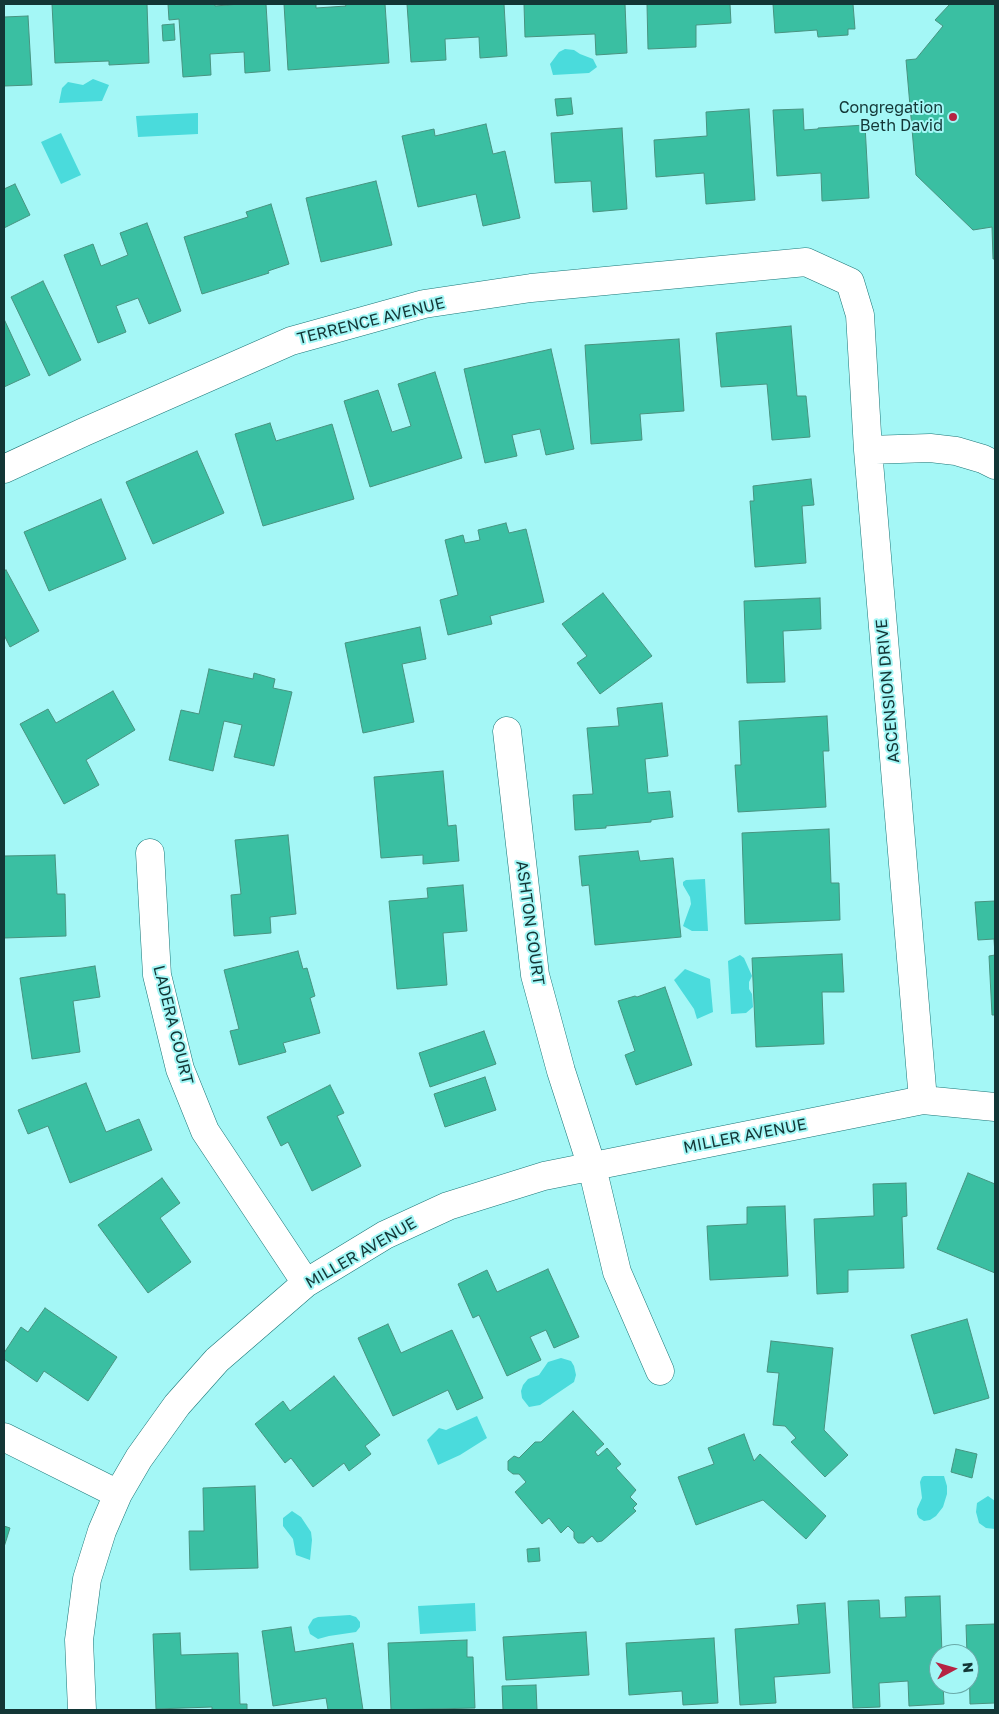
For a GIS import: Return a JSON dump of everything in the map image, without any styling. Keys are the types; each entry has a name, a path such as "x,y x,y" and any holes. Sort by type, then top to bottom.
{"street":[{"name":"TERRENCE AVENUE","path":"4,470 84,432 291,341 424,304 531,288 806,262 850,282"},
{"name":"ASCENSION DRIVE","path":"850,282 860,315 868,450 923,1100"},
{"path":"868,450 930,448 956,451 983,459 995,465"},
{"name":"ASHTON COURT","path":"506,731 535,975 561,1071 592,1167 618,1272 660,1371"},
{"name":"LADERA COURT","path":"150,854 157,975 180,1069 205,1131 306,1283"},
{"name":"MILLER AVENUE","path":"82,1710 79,1640 87,1579 102,1531 118,1494 139,1458 184,1398 217,1360 306,1283 385,1235 448,1206 544,1176 923,1100 995,1107"},
{"path":"4,1437 118,1494"}],"water":[{"path":"565,49 574,50 593,59 597,67 589,73 553,75 550,64 559,52"},
{"path":"93,79 109,85 102,101 59,103 62,88 68,82 83,85"},
{"path":"198,113 198,134 138,137 136,116"},
{"path":"61,133 81,175 61,184 41,142"},
{"path":"705,879 708,931 692,931 683,926 691,904 683,882 686,880"},
{"path":"740,955 744,958 752,976 749,982 749,989 752,994 753,1007 746,1013 731,1014 728,961"},
{"path":"685,969 710,979 713,1012 697,1019 694,1009 674,980"},
{"path":"561,1358 571,1361 574,1366 576,1375 574,1382 540,1405 529,1407 522,1398 521,1391 523,1385 528,1379 539,1375 548,1362"},
{"path":"477,1416 487,1438 460,1455 438,1465 427,1440 439,1428 446,1430"},
{"path":"924,1476 944,1476 947,1494 943,1507 936,1516 924,1521 919,1518 917,1509 922,1498 920,1482"},
{"path":"988,1496 995,1501 995,1529 986,1528 979,1523 976,1512 977,1503"},
{"path":"292,1511 301,1517 311,1532 310,1560 296,1555 293,1539 283,1526 283,1518"},
{"path":"475,1603 476,1631 420,1634 418,1606"},
{"path":"350,1615 356,1617 360,1622 360,1627 356,1632 318,1639 310,1634 308,1627 313,1619"}],"building":[{"path":"52,4 147,4 149,63 109,65 109,61 55,63"},
{"path":"168,4 215,4 215,6 266,4 270,71 245,73 244,52 210,54 211,75 183,77 179,19 169,20"},
{"path":"284,4 316,4 316,8 346,6 345,4 385,4 389,63 288,70"},
{"path":"407,4 504,4 507,56 480,58 479,37 445,39 446,60 411,62"},
{"path":"524,4 625,4 627,53 596,55 595,34 525,37"},
{"path":"647,4 730,4 731,23 696,25 696,47 648,49"},
{"path":"773,4 853,4 855,29 848,29 848,35 818,37 817,30 775,33"},
{"name":"Congregation Beth David","path":"950,4 995,4 995,259 993,259 992,227 973,230 916,175 906,60 916,59 943,26 935,20"},
{"path":"28,16 32,85 4,86 4,17"},
{"path":"174,24 175,40 163,41 162,25"},
{"path":"571,98 573,114 557,116 555,99"},
{"path":"749,109 755,200 706,204 704,173 656,177 654,140 707,136 706,112"},
{"path":"803,109 804,130 865,125 869,198 822,201 821,173 777,176 773,110"},
{"path":"486,124 493,154 505,151 520,218 483,226 476,194 418,207 402,136 434,129 435,136"},
{"path":"622,128 627,209 593,212 591,181 555,183 551,133"},
{"path":"376,181 392,245 321,262 306,198"},
{"path":"15,184 30,215 4,228 4,189"},
{"path":"271,204 289,264 268,271 269,273 202,294 184,237 248,217 246,212"},
{"path":"147,223 181,311 149,324 138,298 116,306 126,332 98,343 64,255 93,244 101,266 128,255 120,233"},
{"path":"43,281 81,360 49,376 11,297"},
{"path":"4,319 30,375 4,387"},
{"path":"791,326 797,396 806,396 810,437 772,440 767,384 721,387 716,333"},
{"path":"679,339 684,411 640,414 642,440 591,444 585,345"},
{"path":"551,349 574,449 546,455 540,429 512,435 517,456 485,463 464,369"},
{"path":"435,372 462,458 370,487 344,401 378,390 392,432 411,426 398,384"},
{"path":"270,423 276,441 332,424 354,499 263,526 235,434"},
{"path":"197,451 224,513 153,544 126,482"},
{"path":"811,479 814,505 802,506 806,563 755,567 750,501 754,501 753,486"},
{"path":"101,499 126,559 49,591 24,532"},
{"path":"506,523 509,533 526,529 544,602 490,616 492,624 448,635 440,600 458,595 445,540 463,535 465,543 480,540 478,530"},
{"path":"6,570 39,631 10,647 4,635 4,571"},
{"path":"603,593 652,656 600,694 577,663 587,656 562,624"},
{"path":"820,598 821,629 783,631 785,682 747,683 744,601"},
{"path":"420,627 426,659 402,664 414,722 363,733 345,643"},
{"path":"209,669 253,679 254,673 275,679 273,688 292,692 274,766 234,757 242,725 224,721 213,771 169,760 181,710 199,714"},
{"path":"113,691 135,730 86,760 99,785 64,804 20,724 48,709 56,723"},
{"path":"662,703 668,756 645,759 648,793 670,791 673,817 651,820 651,822 606,826 606,828 575,830 573,795 593,794 587,728 619,726 617,708"},
{"path":"827,716 829,751 823,751 826,807 738,812 735,765 741,765 739,721"},
{"path":"443,771 448,826 456,825 459,861 423,864 423,855 381,858 374,777"},
{"path":"829,829 831,883 839,883 840,920 745,924 742,833"},
{"path":"288,835 296,914 270,917 271,933 234,936 231,895 241,894 235,840"},
{"path":"638,851 640,861 673,858 681,937 595,945 589,885 582,886 579,856"},
{"path":"55,855 57,894 65,894 66,936 4,938 4,856"},
{"path":"463,885 467,931 443,933 447,985 397,989 389,901 428,898 427,888"},
{"path":"995,901 995,955 994,939 978,940 975,902"},
{"path":"298,951 303,969 307,968 315,996 310,998 320,1033 283,1043 286,1052 239,1065 230,1031 239,1029 224,970"},
{"path":"842,954 844,992 822,992 824,1044 756,1047 752,958"},
{"path":"995,955 995,1015 992,1015 989,956"},
{"path":"95,966 100,997 73,1001 80,1052 32,1059 20,978"},
{"path":"665,987 692,1065 636,1085 625,1055 635,1051 618,1001 637,997"},
{"path":"484,1031 496,1064 430,1087 419,1053"},
{"path":"485,1077 496,1110 445,1127 434,1094"},
{"path":"86,1083 106,1132 139,1119 152,1150 70,1183 48,1126 28,1134 18,1110"},
{"path":"330,1085 344,1113 337,1116 361,1166 312,1191 288,1142 281,1146 267,1117"},
{"path":"968,1173 995,1184 995,1273 937,1249"},
{"path":"162,1178 180,1203 160,1218 191,1262 148,1293 98,1225"},
{"path":"906,1183 907,1216 902,1217 904,1268 848,1270 848,1292 817,1294 814,1219 874,1216 873,1184"},
{"path":"785,1206 788,1276 710,1280 707,1226 747,1224 747,1207"},
{"path":"548,1269 579,1337 554,1348 546,1330 530,1337 541,1360 507,1376 479,1315 473,1318 458,1284 487,1270 497,1292"},
{"path":"45,1308 117,1357 88,1401 44,1371 37,1382 4,1359 4,1353 21,1327 28,1332"},
{"path":"967,1319 989,1398 934,1414 911,1335"},
{"path":"388,1324 401,1353 452,1330 483,1398 457,1410 448,1390 393,1416 358,1338"},
{"path":"771,1341 833,1348 824,1430 848,1455 825,1477 791,1442 796,1438 785,1426 773,1425 779,1373 767,1372"},
{"path":"334,1376 380,1435 365,1446 371,1454 349,1471 344,1463 313,1487 291,1458 285,1463 255,1424 283,1401 290,1411"},
{"path":"573,1411 604,1444 595,1452 598,1456 607,1448 621,1464 616,1468 636,1490 630,1497 637,1504 633,1508 636,1511 602,1541 597,1542 592,1536 584,1543 578,1543 574,1538 574,1532 568,1526 561,1533 549,1518 542,1524 515,1492 526,1482 519,1474 513,1474 508,1470 508,1461 514,1456 519,1458 535,1442 541,1442"},
{"path":"744,1434 754,1461 760,1454 826,1516 806,1539 763,1500 696,1525 678,1477 714,1464 708,1448"},
{"path":"956,1449 977,1454 972,1478 951,1472"},
{"path":"255,1486 258,1568 190,1570 189,1531 204,1531 203,1488"},
{"path":"4,1526 10,1528 4,1547"},
{"path":"539,1548 540,1561 528,1562 527,1549"},
{"path":"940,1596 942,1644 929,1644 929,1694 944,1694 944,1704 909,1706 908,1681 879,1683 880,1707 853,1708 848,1601 879,1600 880,1618 906,1617 905,1597"},
{"path":"825,1603 830,1673 774,1677 776,1703 740,1705 735,1629 799,1624 797,1605"},
{"path":"995,1624 995,1703 970,1704 970,1694 979,1694 979,1644 967,1644 966,1625"},
{"path":"291,1627 295,1652 353,1643 363,1710 328,1710 326,1698 273,1706 262,1631"},
{"path":"586,1632 589,1675 506,1680 503,1637"},
{"path":"180,1633 181,1655 238,1653 240,1704 247,1704 247,1710 212,1710 212,1707 156,1709 153,1634"},
{"path":"714,1638 718,1703 683,1705 682,1691 629,1695 626,1643"},
{"path":"467,1640 467,1657 473,1657 475,1708 391,1710 388,1643"},
{"path":"536,1685 537,1710 503,1710 502,1686"}],"place":[{"name":"Congregation Beth David","path":"953,117"}]}
